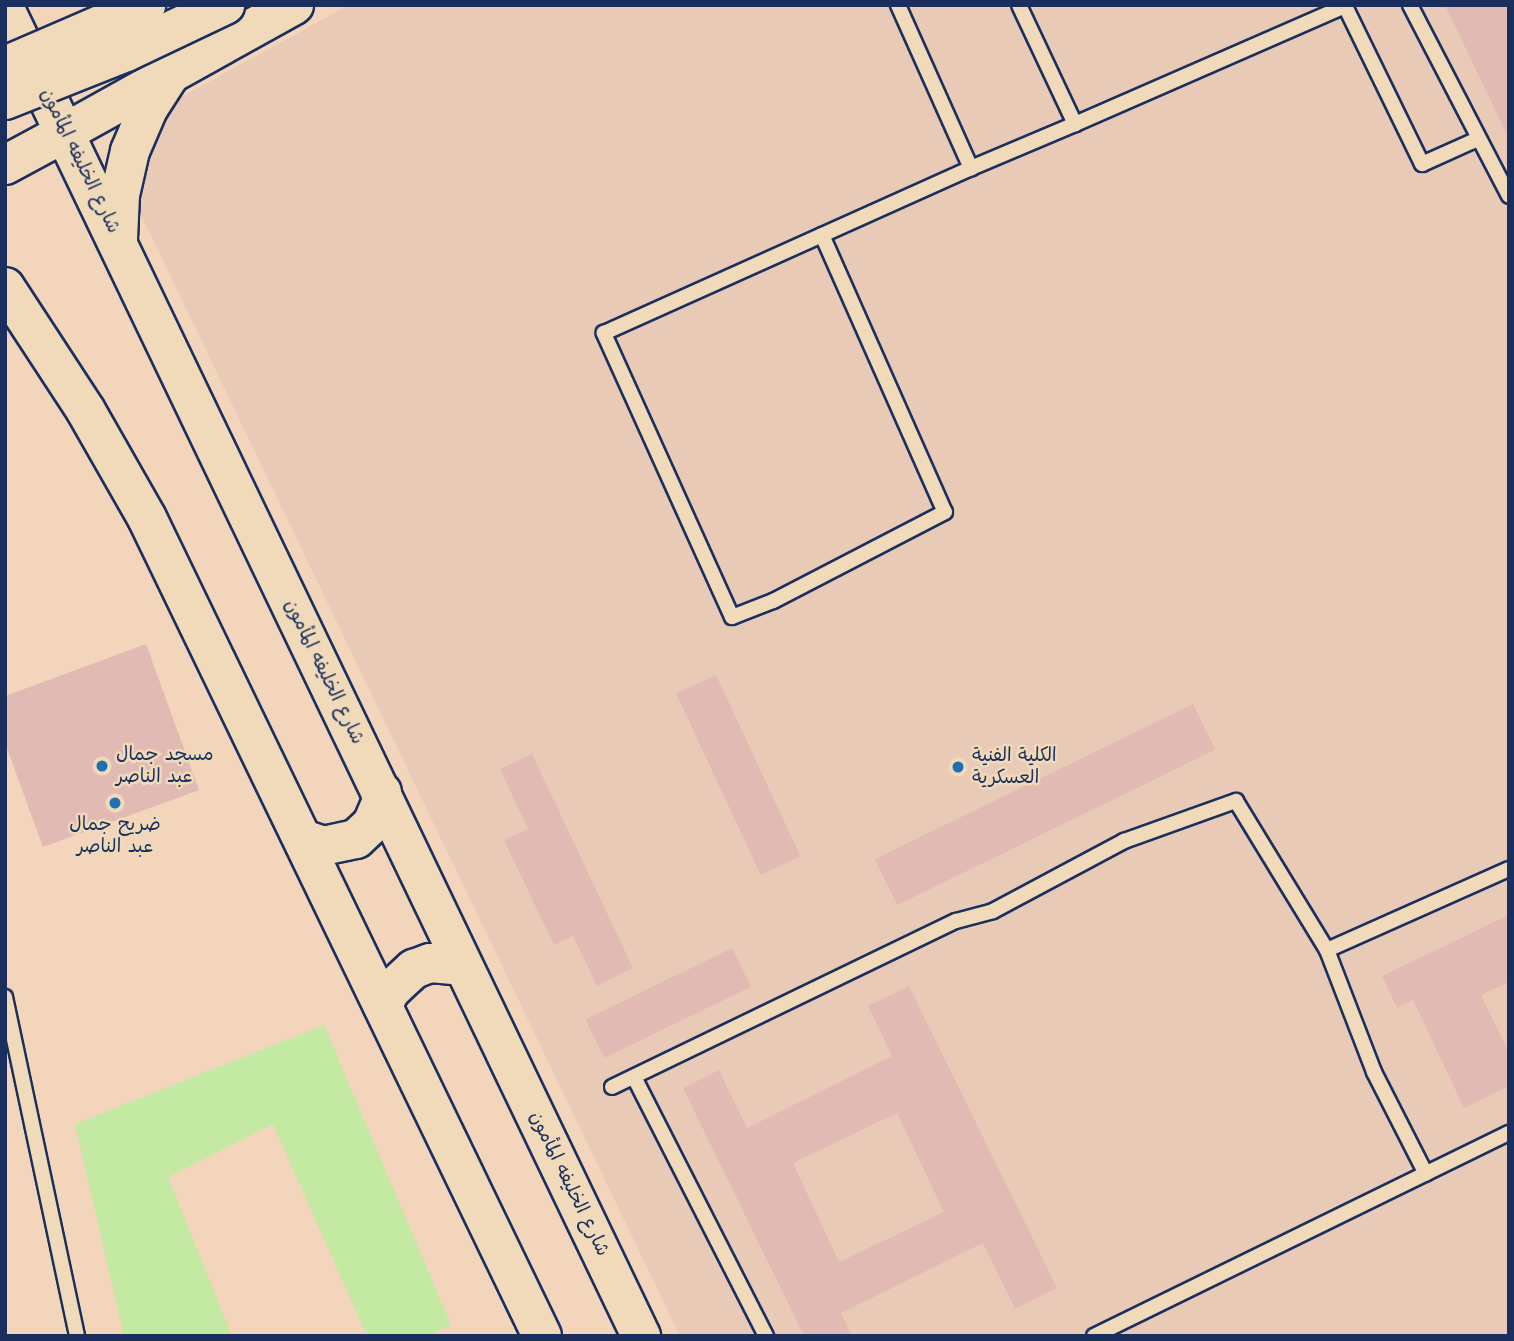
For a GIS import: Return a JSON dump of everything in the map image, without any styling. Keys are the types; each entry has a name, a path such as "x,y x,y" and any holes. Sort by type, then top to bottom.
{"main road":[{"path":"5,66 146,5"},
{"path":"184,5 204,29 294,5"},
{"name":"شارع الخليفه المأمون","path":"5,9 641,1336"},
{"path":"5,165 173,70 228,22"},
{"path":"5,100 115,56 228,22"},
{"path":"118,241 120,195 130,151 148,108 173,70"},
{"path":"5,287 86,411 147,518 542,1336"},
{"path":"303,839 323,846 356,839 372,824 381,803 382,792"},
{"path":"383,1006 390,991 414,969 446,962 463,966"}],"lane":[{"path":"898,5 971,169"},
{"path":"1019,5 1075,124"},
{"path":"1410,5 1478,139 1504,175 1509,196"},
{"path":"822,235 945,512 773,601 732,617 604,333 822,235 971,169 1345,6 1422,164 1478,139"},
{"path":"612,1087 956,920 993,911 1124,841 1236,801 1327,950 1374,1072 1426,1174"},
{"path":"1327,950 1509,869"},
{"path":"5,997 77,1336"},
{"path":"634,1077 766,1336"},
{"path":"1094,1336 1509,1133"}],"shaded area":[{"name":"الكلية الفنية العسكرية","path":"349,5 1509,5 1509,1336 680,1336 133,198 167,105"}],"green space":[{"path":"324,1025 451,1325 427,1336 367,1336 273,1124 168,1177 232,1336 124,1336 75,1124"}],"building":[{"path":"1445,5 1509,5 1507,135"},
{"name":"مسجد جمال عبد الناصر","path":"146,644 199,790 43,847 5,743 5,696"},
{"path":"716,675 801,856 761,875 676,694"},
{"path":"1193,704 1215,750 897,905 875,859"},
{"path":"532,754 633,968 597,986 573,936 554,945 504,840 528,829 500,769"},
{"path":"1509,915 1509,982 1481,995 1509,1053 1509,1086 1464,1108 1413,1000 1397,1008 1382,976"},
{"path":"732,948 751,987 604,1058 585,1019"},
{"path":"909,986 1057,1288 1015,1309 983,1243 841,1313 852,1336 804,1336 683,1088 719,1070 747,1128 892,1056 868,1006","holes":["897,1113 944,1212 839,1262 793,1163"]}],"place":[{"name":"مسجد جمال عبد الناصر","path":"102,766"},
{"name":"الكلية الفنية العسكرية","path":"958,767"},
{"name":"ضريح جمال عبد الناصر","path":"115,803"}]}
